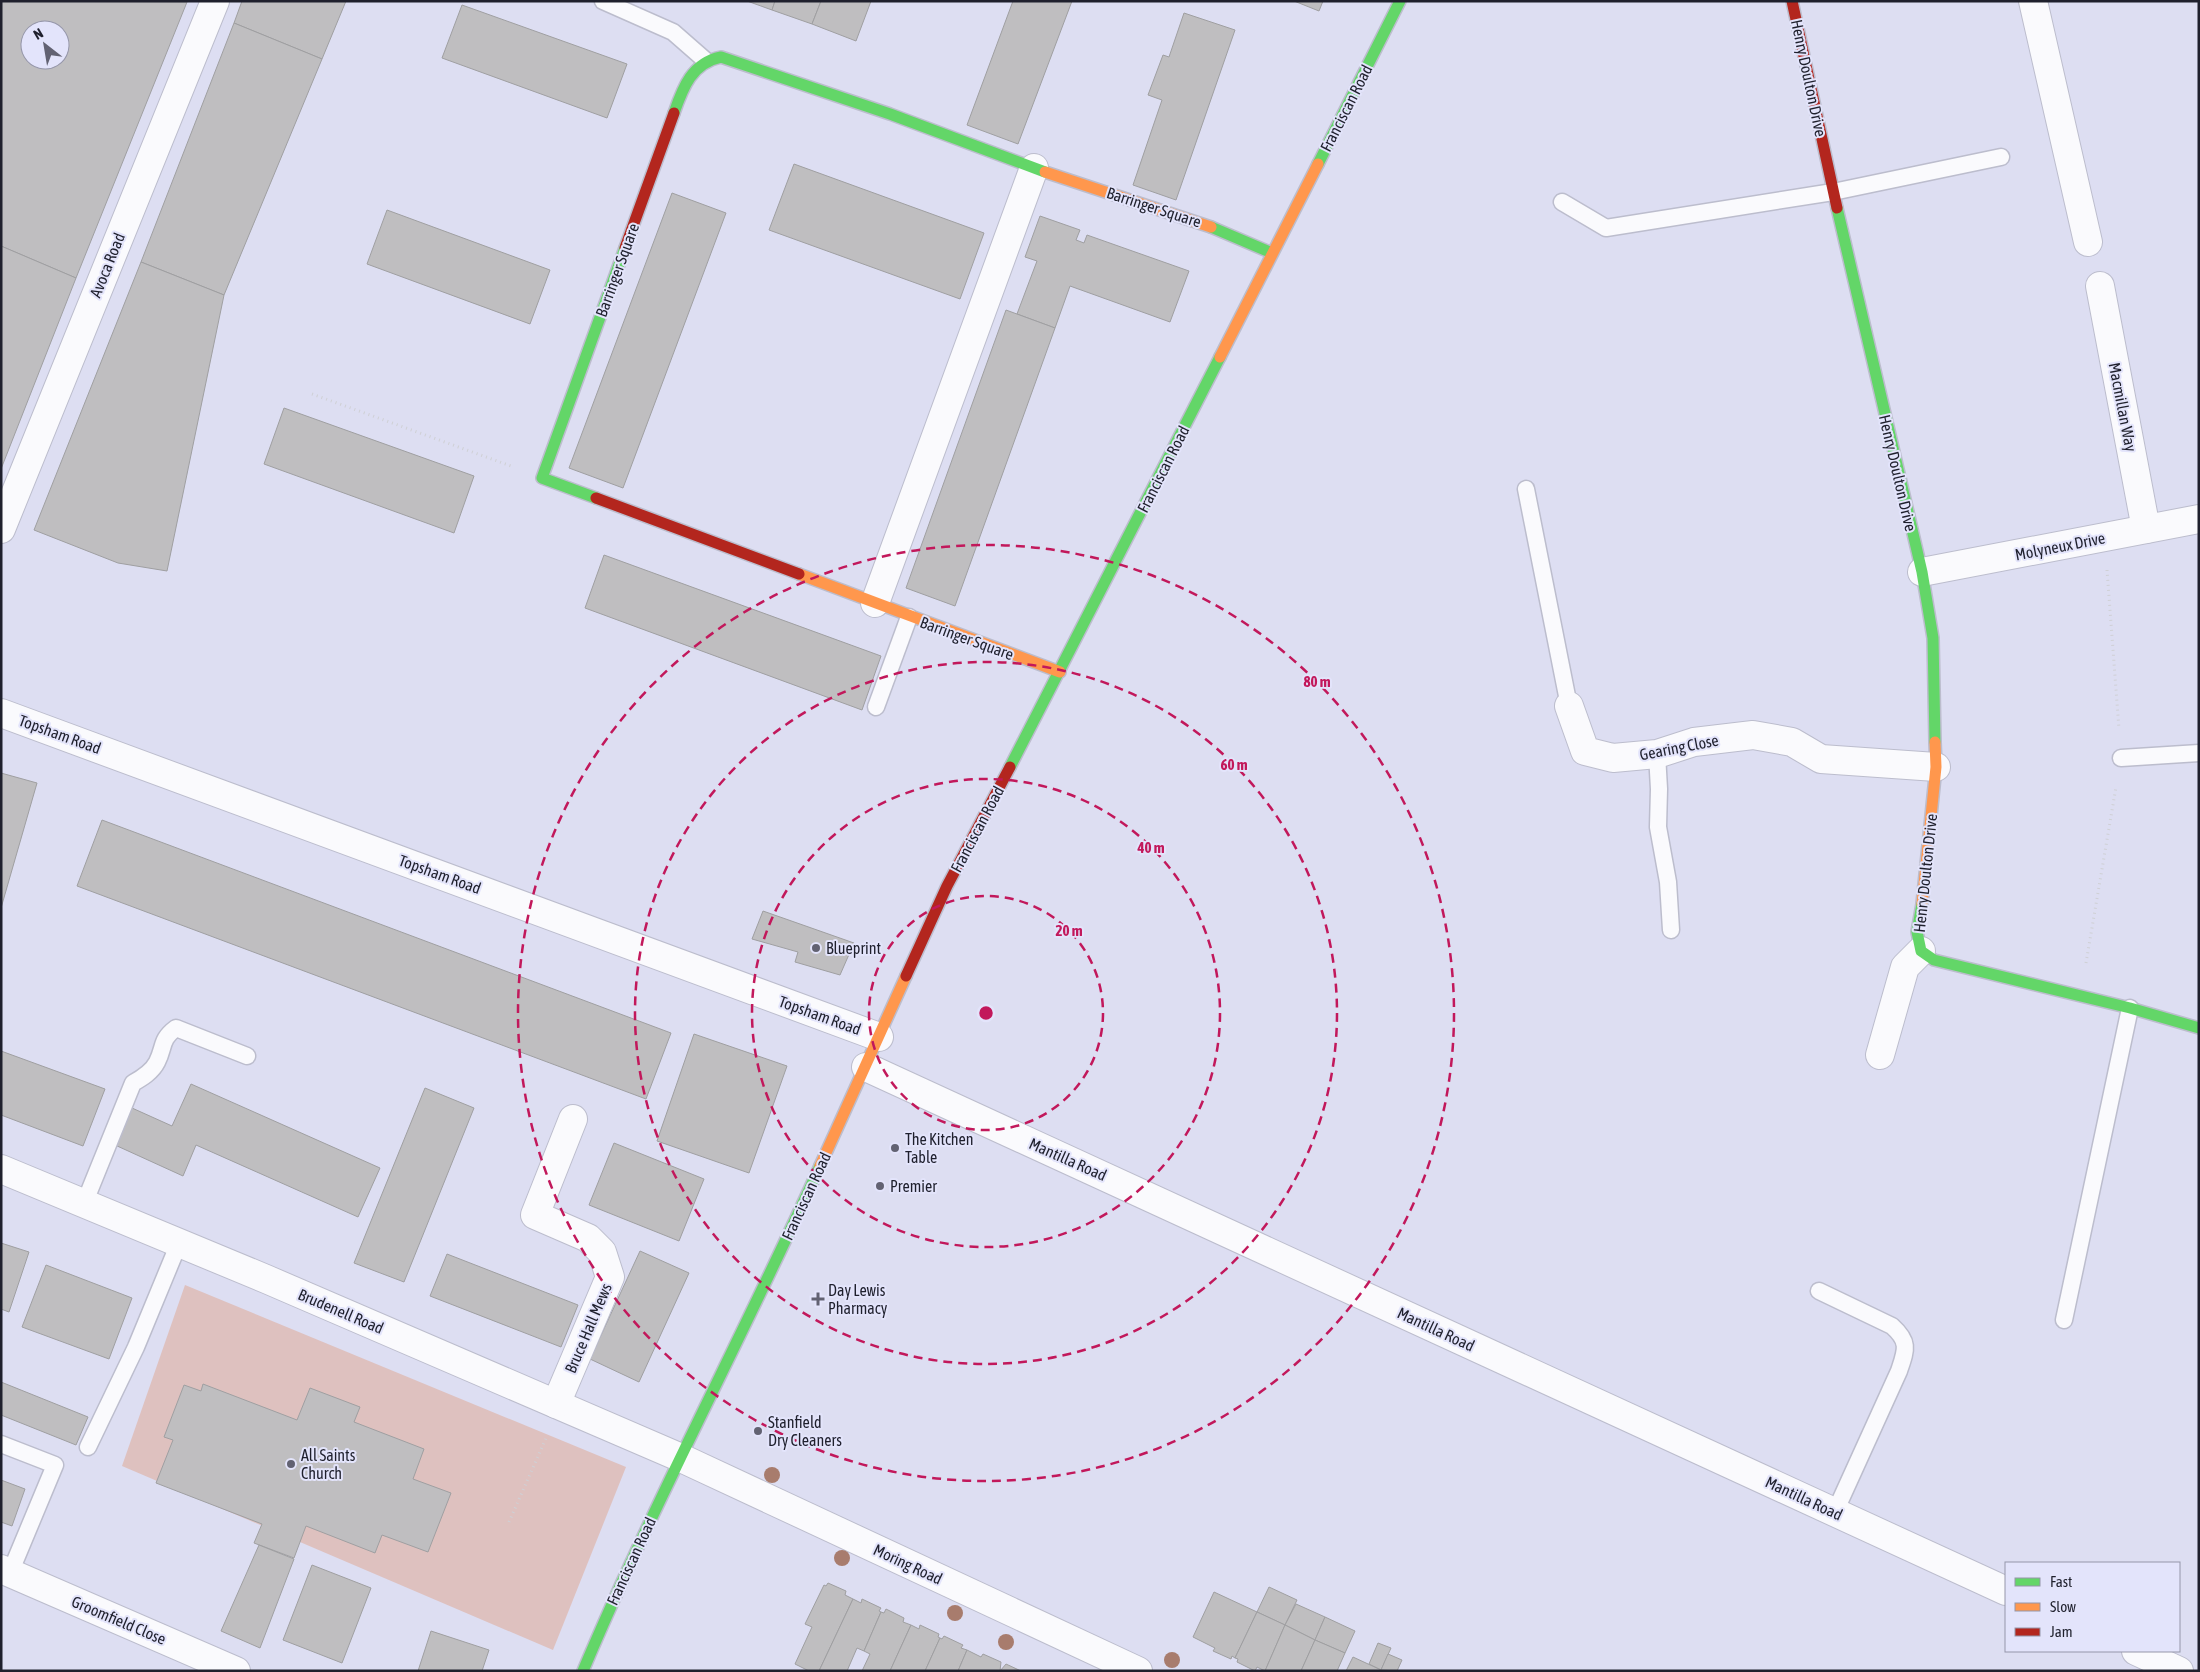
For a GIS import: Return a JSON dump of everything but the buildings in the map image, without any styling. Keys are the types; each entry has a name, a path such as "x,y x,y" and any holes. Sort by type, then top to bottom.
{"street":[{"name":"Avoca Road","path":"1,529 214,1"},
{"name":"Franciscan Road","path":"583,1671 621,1580 785,1243 947,886 1060,672 1400,1"},
{"name":"Henry Doulton Drive","path":"1792,1 1833,192 1922,572 1933,638 1936,767 1922,909 1917,932 1921,951 1934,960 2130,1008 2199,1028"},
{"path":"2033,1 2088,242"},
{"name":"Barringer Square","path":"1060,672 542,478 682,91 692,74 705,60 721,57 890,114 1034,168 1204,224 1272,253"},
{"path":"876,603 1034,168"},
{"name":"Macmillan Way","path":"2100,286 2146,529"},
{"name":"Molyneux Drive","path":"1922,572 2199,518"},
{"name":"Gearing Close","path":"1569,706 1585,751 1613,758 1657,754 1694,742 1753,735 1792,742 1821,759 1936,767"},
{"name":"Topsham Road","path":"1,713 878,1037"},
{"name":"Henry Doulton Drive","path":"1880,1055 1905,967 1921,951"},
{"name":"Mantilla Road","path":"866,1067 2005,1591"},
{"name":"Bruce Hall Mews","path":"556,1404 610,1277 602,1252 588,1238 535,1215 573,1119"},
{"name":"Brudenell Road","path":"1,1169 680,1457"},
{"name":"Moring Road","path":"680,1457 1138,1671"},
{"name":"Groomfield Close","path":"6,1571 236,1671"},
{"path":"2138,1652 2179,1671"}],"lane":[{"path":"603,1 673,32 705,60"},
{"path":"1562,202 1606,228 1833,192 2001,157"},
{"path":"1526,489 1569,706"},
{"path":"876,707 909,617"},
{"path":"2121,758 2199,753"},
{"path":"1657,754 1659,789 1658,827 1668,882 1671,930"},
{"path":"2064,1320 2130,1008"},
{"path":"84,1204 133,1083 145,1076 156,1063 166,1035 176,1028 247,1056"},
{"path":"88,1448 136,1347 178,1243"},
{"path":"1819,1291 1892,1326 1901,1334 1906,1351 1892,1387 1835,1512"},
{"path":"1,1444 55,1465 6,1571"}],"path":[{"path":"312,394 542,478"},
{"path":"509,1522 546,1439 556,1404"}],"shaded area":[{"path":"185,1285 626,1467 553,1650 122,1466"}],"traffic: fast":[{"path":"1318,164 1400,1"},
{"path":"674,113 685,85 696,70 711,60 721,57 890,114 1045,172"},
{"path":"1837,208 1922,572 1933,638 1935,742"},
{"path":"1211,227 1272,253"},
{"path":"596,498 542,478 625,248"},
{"path":"1010,767 1220,357"},
{"path":"1922,904 1917,932 1921,951 1934,960 2130,1008 2199,1028"},
{"path":"583,1671 669,1481 761,1293 820,1166"}],"traffic: slow":[{"path":"1220,357 1318,164"},
{"path":"1045,172 1211,227"},
{"path":"799,574 1060,672"},
{"path":"1922,904 1936,767 1935,742"},
{"path":"820,1166 906,976"}],"traffic: jam":[{"path":"1792,1 1837,208"},
{"path":"625,248 674,113"},
{"path":"596,498 799,574"},
{"path":"906,976 947,886 1010,767"}],"place":[{"name":"Blueprint","path":"816,948"},
{"name":"The Kitchen Table","path":"895,1148"},
{"name":"Premier","path":"880,1186"},
{"name":"Day Lewis Pharmacy","path":"818,1299"},
{"name":"Stanfield Dry Cleaners","path":"758,1431"},
{"name":"All Saints Church","path":"291,1464"}]}
